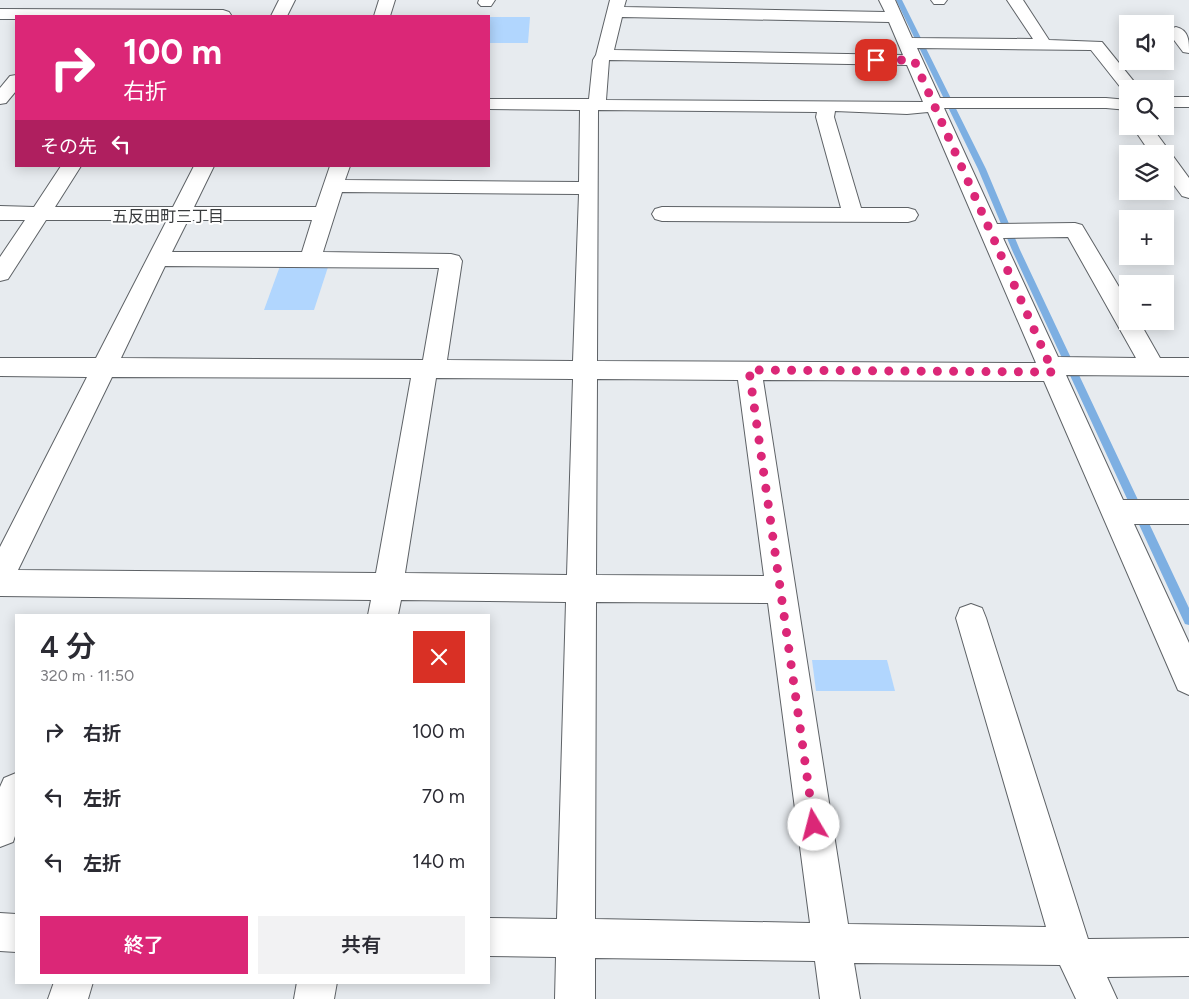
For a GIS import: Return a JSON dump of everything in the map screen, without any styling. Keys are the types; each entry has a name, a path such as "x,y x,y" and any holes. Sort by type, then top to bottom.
{"street":[{"path":"70,15 82,0"},
{"path":"171,15 182,0"},
{"path":"280,15 287,0"},
{"path":"382,15 387,0"},
{"path":"1015,0 1044,44"},
{"path":"575,999 589,188 593,104 601,60 617,6 891,9 911,49 944,103 1062,368 1131,512 1189,679"},
{"path":"0,14 223,15"},
{"path":"1176,32 1189,48"},
{"path":"604,55 911,49 929,43 1096,45 1119,86"},
{"path":"0,100 15,81"},
{"path":"0,100 15,101"},
{"path":"490,104 827,107 843,104 878,108 920,108 944,103 1119,102"},
{"path":"1174,102 1189,102"},
{"path":"827,107 825,117 853,215"},
{"path":"0,274 70,167"},
{"path":"0,577 204,167"},
{"path":"310,259 340,167"},
{"path":"456,187 460,167"},
{"path":"1174,171 1189,192"},
{"path":"334,186 589,188"},
{"path":"0,213 325,214"},
{"path":"662,214 908,215"},
{"path":"1002,231 1075,230 1153,367"},
{"path":"158,259 451,261 386,601"},
{"path":"0,367 749,370 1189,367"},
{"path":"749,370 840,999"},
{"path":"1131,512 1189,512"},
{"path":"0,583 386,601 581,590 781,590"},
{"path":"971,618 1074,952 1098,999"},
{"path":"0,829 15,792"},
{"path":"0,932 15,933"},
{"path":"490,937 831,942 1189,957"},
{"path":"68,999 73,984"},
{"path":"314,999 317,984"}],"shaded area":[{"path":"490,17 530,17 528,43 490,43"},
{"path":"280,266 328,267 314,310 264,310"},
{"path":"812,660 887,660 895,691 816,691"}],"waterway":[{"path":"899,0 982,169 1016,250 1189,620"}],"district":[{"name":"五反田町三丁目","path":"168,216"}],"route":[{"path":"814,825 749,370 1053,372 914,60 876,60"}]}
